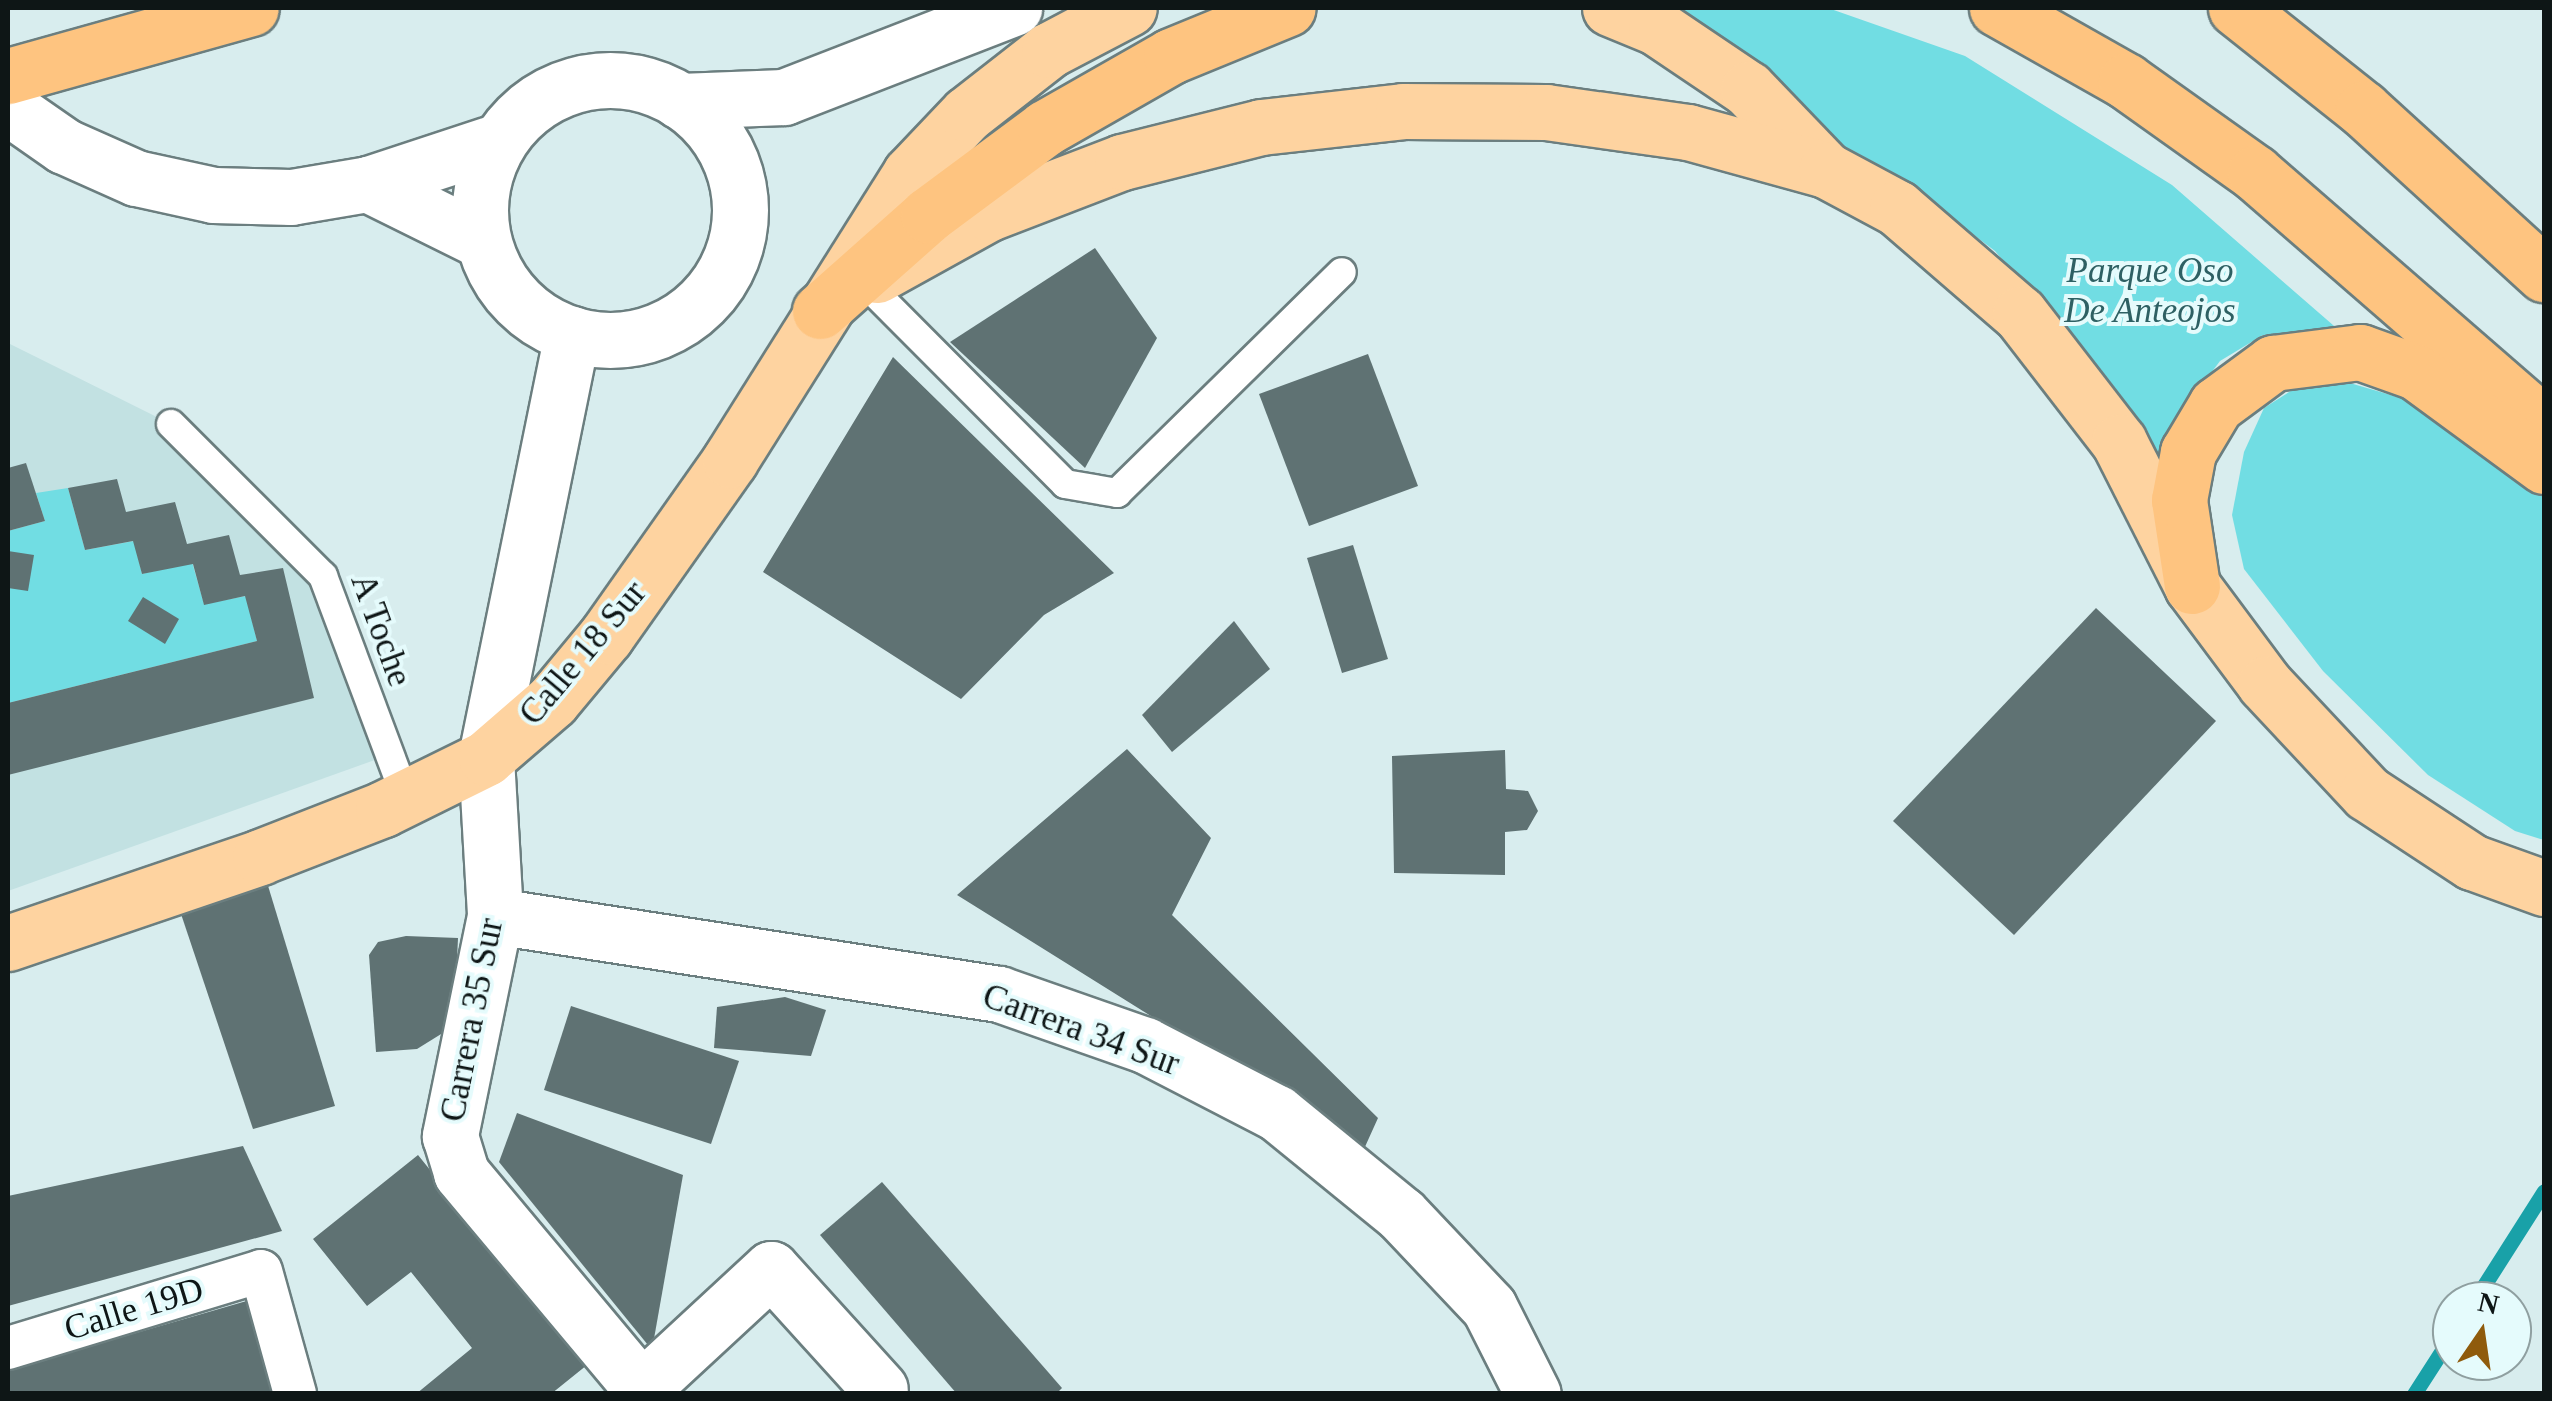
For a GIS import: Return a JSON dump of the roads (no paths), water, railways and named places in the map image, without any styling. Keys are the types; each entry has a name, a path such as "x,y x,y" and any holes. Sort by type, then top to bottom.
{"highway":[{"path":"8,76 251,8"},
{"path":"842,296 928,215 1044,128 1171,56 1288,8"},
{"path":"1955,8 2064,43"},
{"path":"1997,8 2064,43 2255,173 2544,424"},
{"path":"2236,8 2363,109 2544,274"},
{"path":"2192,586 2178,500 2188,452 2216,405 2273,363 2360,352 2416,372 2544,466"}],"main road":[{"name":"Calle 18 Sur","path":"8,943 260,857 406,798 486,758 552,701 606,636 842,296 910,174 967,114 1049,50 1129,8"},
{"path":"1610,8 1656,27 1748,88 1826,170"},
{"path":"842,296 989,214 1122,162 1279,125 1402,111 1546,112 1688,132 1826,170 1897,208 2020,314 2119,442 2192,586 2264,684 2367,793 2472,862 2544,888"}],"street":[{"path":"680,100 784,97 1014,8"},
{"path":"967,114 1048,8"},
{"path":"740,192 720,140 680,100 643,84 602,80 561,89 526,110 499,141 481,190 483,242 502,282 534,316 572,334 638,337 695,308 732,256 740,192 784,97"},
{"path":"8,108 64,146 136,178 213,195 291,197 368,184 499,141"},
{"path":"368,184 483,242"},
{"name":"Carrera 35 Sur","path":"572,334 486,758 495,916 450,1136 461,1173 641,1392"},
{"name":"Carrera 34 Sur","path":"495,916 999,994 1145,1045 1276,1112 1401,1214 1489,1307 1532,1394"},
{"path":"641,1392 771,1269 880,1389"},
{"name":"Calle 19D","path":"8,1348 261,1270 295,1394"}],"lane":[{"path":"842,296 1065,484 1118,493 1342,272"},
{"name":"A Toche","path":"172,424 324,576 406,798"}],"waterway":[{"path":"2487,1281 2544,1191"},
{"path":"2414,1394 2432,1366"}],"park label":[{"name":"Parque Oso De Anteojos","path":"2150,291"}]}
